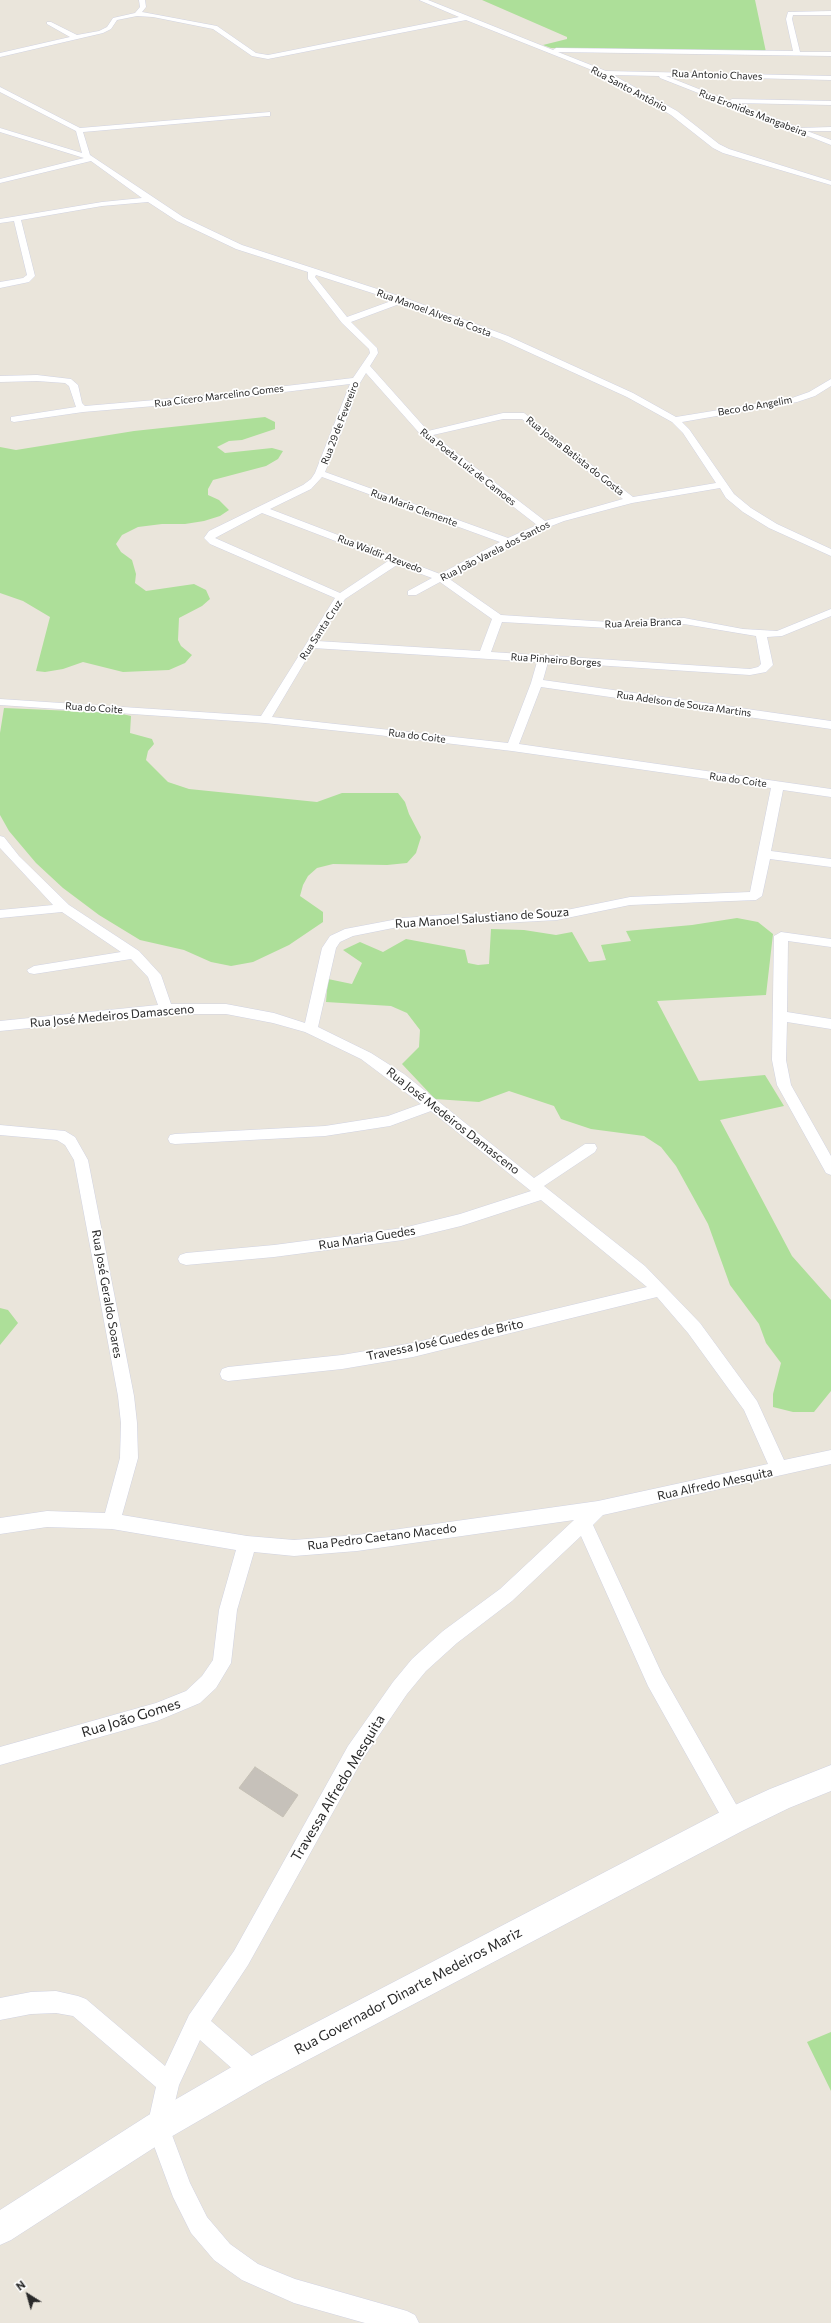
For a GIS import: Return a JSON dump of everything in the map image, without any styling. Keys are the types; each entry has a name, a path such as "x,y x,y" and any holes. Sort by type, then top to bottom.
{"main road":[{"name":"Rua Governador Dinarte Medeiros Mariz","path":"0,2229 158,2127 253,2072 734,1820 780,1798 831,1778"}],"street":[{"path":"137,14 142,10 142,0"},
{"name":"Rua Santo Antônio","path":"422,0 604,73 674,113 716,146 726,151 831,183"},
{"path":"797,54 789,19 790,12 831,13"},
{"path":"0,55 103,32 109,28 115,19 137,14 153,15 215,27 254,55 265,57 465,18"},
{"path":"49,23 77,38"},
{"path":"545,50 831,54"},
{"name":"Rua Antonio Chaves","path":"604,73 831,78"},
{"name":"Rua Eronides Mangabeira","path":"652,74 831,143"},
{"path":"0,89 78,130 268,114"},
{"path":"724,101 831,103"},
{"path":"794,129 831,129"},
{"name":"Rua Manoel Alves da Costa","path":"0,130 89,157 149,200 180,219 215,236 312,272 402,300 505,338 630,395 675,420 686,431 722,486 730,496 747,510 780,530 831,553"},
{"path":"0,181 89,157 78,130"},
{"path":"0,221 102,204 149,200"},
{"path":"0,284 30,278 31,269 17,218"},
{"name":"Rua 29 de Fevereiro","path":"312,272 310,277 345,321 373,348 374,353 366,367 355,381 320,473 307,487 213,532 209,538 214,542 341,597"},
{"path":"345,321 402,300"},
{"name":"Rua Poeta Luiz de Camoes","path":"366,367 425,434 544,525"},
{"path":"0,379 50,379 68,381 73,385 78,404 83,410"},
{"name":"Rua Cícero Marcelino Gomes","path":"14,419 83,410 202,399 355,381"},
{"name":"Beco do Angelim","path":"675,420 794,400 812,394 831,382"},
{"name":"Rua Joana Batista do Gosta","path":"425,434 503,416 524,416 631,500"},
{"name":"Rua Maria Clemente","path":"320,473 509,542"},
{"name":"Rua João Varela dos Santos","path":"412,593 544,525 631,500 722,486"},
{"name":"Rua Waldir Azevedo","path":"261,509 398,560 441,578 498,618"},
{"name":"Rua Santa Cruz","path":"266,720 310,644 341,597 398,560"},
{"name":"Rua Areia Branca","path":"498,618 609,624 684,621 761,633 788,631 831,612"},
{"path":"484,655 498,618"},
{"name":"Rua Pinheiro Borges","path":"310,644 750,672 762,670 767,665 761,633"},
{"path":"512,747 537,683 543,658"},
{"name":"Rua Adelson de Souza Martins","path":"537,683 831,725"},
{"name":"Rua do Coite","path":"0,702 266,720 512,747 831,793"},
{"name":"Rua Manoel Salustiano de Souza","path":"310,1029 319,997 329,948 335,939 341,936 403,922 458,918 502,919 557,916 630,901 756,896 778,786"},
{"path":"0,840 20,864 64,908 134,954 154,975 166,1009"},
{"path":"764,854 831,864"},
{"path":"0,914 64,908"},
{"path":"831,943 781,936 781,1016 779,1060 784,1085 831,1169"},
{"path":"34,970 134,954"},
{"name":"Rua José Medeiros Damasceno","path":"0,1026 191,1007 226,1008 274,1018 310,1029 366,1056 433,1105 639,1270 660,1290 694,1328 726,1369 751,1406 780,1470"},
{"path":"781,1016 831,1024"},
{"path":"175,1139 325,1132 390,1121 433,1105"},
{"name":"Rua José Geraldo Soares","path":"0,1130 60,1135 70,1140 82,1160 125,1389 129,1423 129,1458 112,1521"},
{"name":"Rua Maria Guedes","path":"186,1259 281,1250 403,1234 461,1220 538,1189 590,1148"},
{"name":"Travessa José Guedes de Brito","path":"228,1374 342,1362 414,1350 660,1290"},
{"name":"Rua Alfredo Mesquita","path":"598,1509 780,1470 831,1457"},
{"name":"Rua Pedro Caetano Macedo","path":"0,1526 47,1519 112,1521 247,1544 294,1548 357,1543 598,1509"},
{"name":"Travessa Alfredo Mesquita","path":"158,2127 168,2083 197,2023 241,1958 355,1753 400,1688 418,1665 450,1637 506,1595 584,1524 598,1509"},
{"path":"584,1524 655,1680 734,1820"},
{"name":"Rua João Gomes","path":"0,1756 156,1712 193,1697 209,1682 222,1663 228,1610 247,1544"},
{"path":"0,2009 44,2002 56,2002 78,2007 168,2083"},
{"path":"197,2023 253,2072"},
{"path":"158,2127 181,2189 195,2218 222,2252 250,2272 294,2291 407,2323"}],"green space":[{"path":"482,0 755,0 766,52 551,48 543,45 567,39 567,37"},
{"path":"265,417 275,422 275,429 242,440 229,441 217,447 225,453 272,448 283,451 278,459 266,466 213,480 208,489 208,495 219,500 229,510 220,516 204,521 185,524 162,524 138,527 122,535 116,544 121,552 132,560 136,574 135,583 146,591 194,584 206,590 210,599 202,606 179,618 178,640 181,646 192,655 185,663 169,670 123,672 83,662 63,669 45,672 36,671 50,617 23,601 0,593 0,447 16,450 134,431"},
{"path":"4,708 118,713 131,716 130,733 152,739 154,744 148,751 146,760 168,782 189,789 317,802 342,793 398,793 405,802 409,814 421,837 416,853 407,863 387,865 333,864 317,868 308,876 303,885 300,896 323,912 323,922 289,945 253,962 231,966 211,962 184,950 140,940 99,915 63,888 36,863 9,831 0,815 0,733"},
{"path":"737,918 758,922 773,934 766,995 657,1001 699,1081 765,1075 784,1106 720,1120 792,1256 831,1300 831,1391 814,1412 793,1412 773,1407 773,1394 781,1363 766,1343 759,1324 730,1285 708,1224 676,1166 661,1147 644,1136 591,1129 561,1119 554,1106 509,1091 479,1102 435,1099 402,1064 419,1047 420,1030 407,1013 391,1006 326,1002 328,979 352,984 362,963 343,950 360,942 383,952 406,939 465,950 468,963 478,965 489,964 491,929 524,930 556,935 572,932 589,962 606,960 601,945 631,941 626,931 692,925"},
{"path":"0,1308 8,1310 18,1323 0,1345"},
{"path":"831,2032 831,2091 807,2042"}],"building":[{"path":"255,1767 298,1795 283,1817 239,1788"}]}
